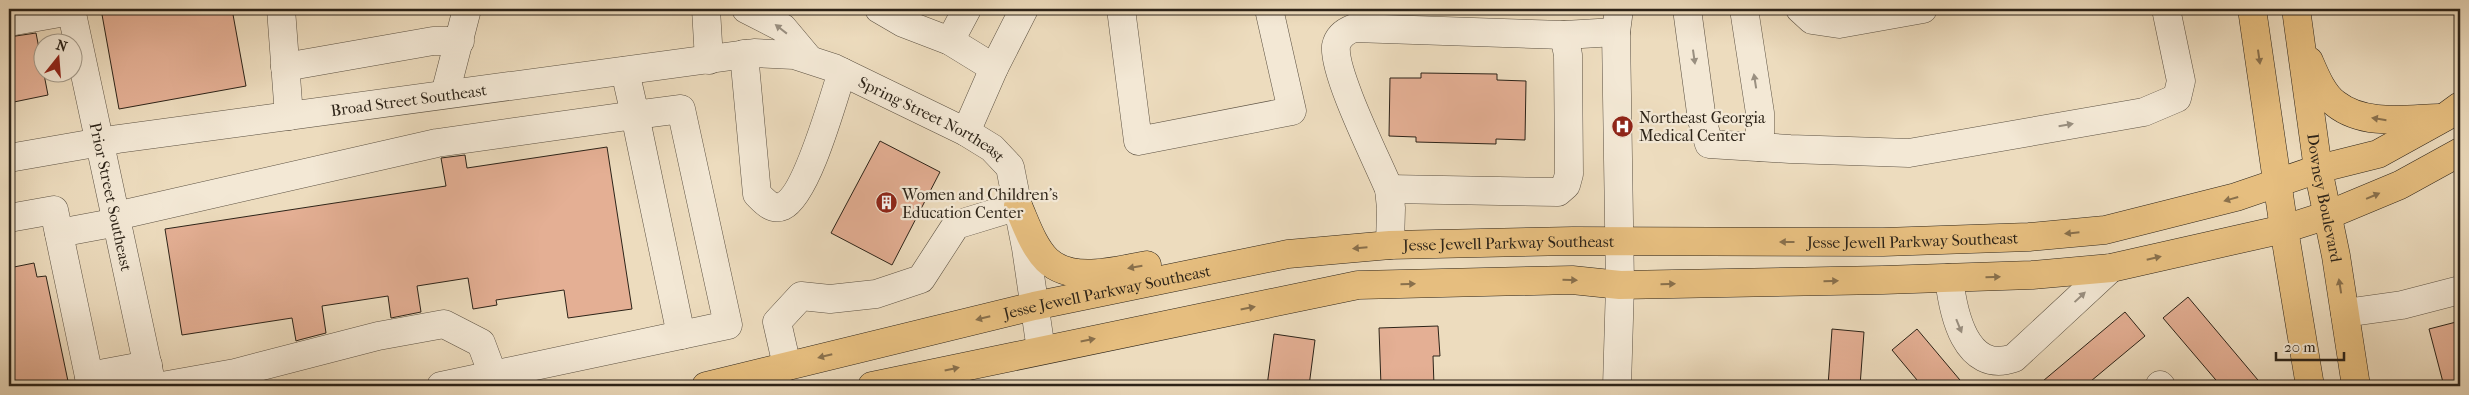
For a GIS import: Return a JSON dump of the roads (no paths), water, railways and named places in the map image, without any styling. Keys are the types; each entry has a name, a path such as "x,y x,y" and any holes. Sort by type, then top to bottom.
{"main road":[{"path":"2252,9 2277,184 2310,386"},
{"name":"Downey Boulevard","path":"2296,9 2318,169 2345,313 2356,386"},
{"path":"2301,42 2318,80 2335,104 2360,116 2390,120 2453,112"},
{"name":"Jesse Jewell Parkway Southeast","path":"706,386 1034,306 1288,254 1390,245 1573,241 1619,243 1883,242 2029,238 2105,230 2173,215 2277,184 2318,169 2378,154 2453,112"},
{"path":"872,386 1358,285 1572,280 1620,285 1949,278 2032,275 2111,268 2284,229 2328,216 2400,185 2460,152"},
{"path":"1018,206 1042,254 1048,261 1067,272 1094,273 1207,254 1288,254"}],"street":[{"path":"281,9 289,116"},
{"path":"445,94 467,9"},
{"path":"706,9 709,60"},
{"name":"Spring Street Northeast","path":"746,9 783,28 809,59 842,72 966,132 992,148 1010,167 1026,248 1040,350"},
{"path":"879,9 906,16 994,68"},
{"path":"950,41 967,9"},
{"path":"966,132 994,68 1024,9"},
{"path":"1121,9 1138,140 1292,111 1269,9"},
{"path":"1687,9 1702,120 1709,144 1909,153 2144,112 2177,98 2181,81 2166,9"},
{"path":"1744,9 1760,112 1760,147"},
{"path":"1800,9 1812,20 1839,24 1923,9"},
{"path":"9,22 71,10"},
{"name":"Prior Street Southeast","path":"71,10 154,379"},
{"path":"1390,245 1391,208 1389,189 1339,72 1336,45 1343,33 1354,28 1564,35 1618,20 1620,285 1617,386"},
{"path":"1389,189 1558,192 1566,184 1569,174 1568,56 1564,35"},
{"path":"286,67 433,41 460,40"},
{"name":"Broad Street Southeast","path":"9,158 289,116 744,54 777,53 809,59"},
{"path":"744,54 757,194 765,203 774,207 783,206 792,198 808,172 842,72"},
{"path":"625,71 681,335"},
{"path":"59,233 437,143 681,109 728,325 495,380 441,386"},
{"path":"787,366 777,322 801,296 830,299 876,294 921,279 956,225 1018,206"},
{"path":"9,218 54,210 90,381 154,379 206,382 378,336 444,324 481,343 495,380"},
{"path":"1949,278 1952,307 1958,327 1969,346 1985,357 2003,362 2014,358 2111,268"},
{"path":"2345,313 2402,305 2460,290"}],"place":[{"name":"Northeast Georgia Medical Center","path":"1623,126"},
{"name":"Women and Children's Education Center","path":"886,203"}]}
